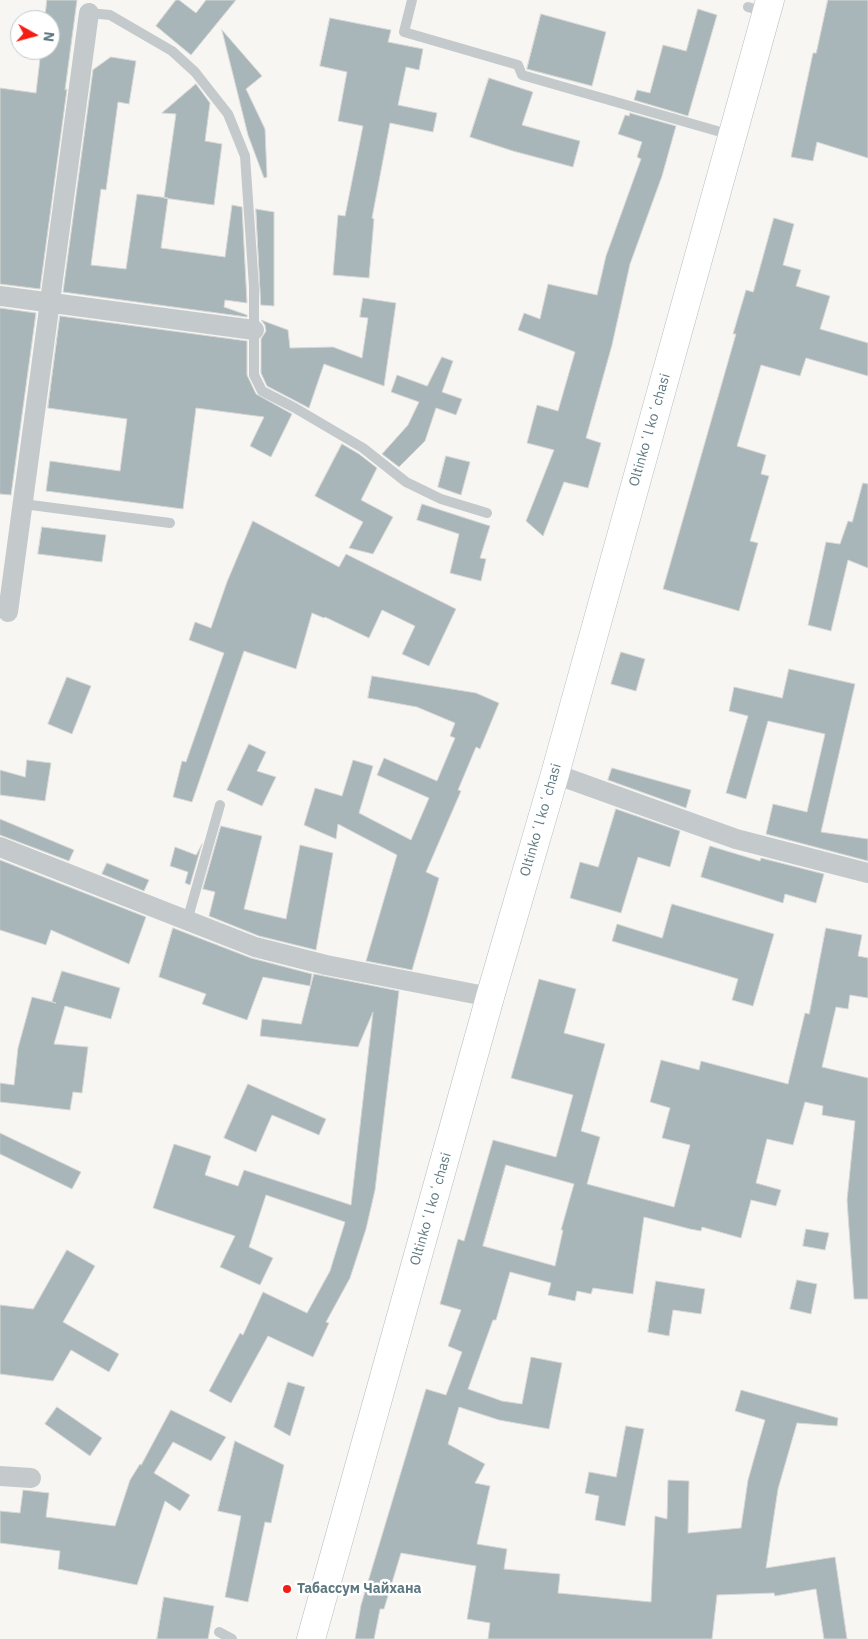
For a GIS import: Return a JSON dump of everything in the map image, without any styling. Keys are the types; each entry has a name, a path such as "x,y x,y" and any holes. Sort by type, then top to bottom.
{"main road":[{"name":"Oltinkoʻl koʻchasi","path":"311,1639 490,997 555,774 732,135 761,7"}],"street":[{"path":"8,612 89,13"},
{"path":"0,296 254,330"},
{"path":"555,774 736,839 868,873"},
{"path":"0,847 255,947 326,965 490,997"},
{"path":"0,1476 31,1478"}],"lane":[{"path":"412,0 404,32 518,65 522,75 732,135"},
{"path":"89,13 110,15 172,51 195,72 228,114 245,156 254,287 254,375 262,391 362,448 406,482 441,499 488,513"},
{"path":"23,504 170,523"},
{"path":"187,921 220,805"},
{"path":"219,1632 232,1639"}],"building":[{"path":"47,0 77,0 40,289 0,284 0,88 36,93 40,60 60,60 60,10 46,10"},
{"path":"176,0 179,0 196,13 206,0 236,0 191,55 156,26"},
{"path":"828,0 868,0 868,158 817,142 813,161 791,157 813,53 816,53"},
{"path":"698,9 717,15 688,116 634,100 637,90 650,93 663,45 686,51"},
{"path":"541,14 606,32 592,86 527,69"},
{"path":"330,18 391,30 388,42 423,49 419,70 406,67 398,105 437,113 433,132 390,123 372,218 374,219 369,278 333,275 338,215 345,216 363,126 338,121 347,72 320,66"},
{"path":"222,30 262,76 246,89 265,129 267,177 264,178 248,135"},
{"path":"111,57 136,61 129,104 118,102 106,190 101,189 91,265 126,269 137,194 168,198 161,248 225,257 232,205 242,207 247,303 225,300 224,307 247,315 247,317 63,292 93,70"},
{"path":"489,78 533,92 522,125 580,141 573,167 470,137"},
{"path":"196,84 210,103 205,141 222,144 214,205 164,198 176,114 162,113"},
{"path":"630,113 676,126 662,176 630,264 612,345 586,438 601,443 588,488 564,482 543,536 526,521 554,450 527,443 537,405 558,411 575,352 518,330 524,313 540,319 548,284 597,295 606,256 641,159 637,157 642,142 618,134 625,115 629,116"},
{"path":"256,209 274,212 274,306 261,305"},
{"path":"774,218 794,224 783,265 801,270 796,286 830,296 820,329 868,343 868,376 806,358 800,376 761,365 737,446 766,455 761,474 769,476 750,541 758,543 739,611 663,589 736,334 733,334 746,290 753,292"},
{"path":"363,298 396,303 384,386 324,364 309,408 267,386 261,373 261,339 266,331 265,325 261,320 288,330 290,348 333,347 362,358 368,318 360,317"},
{"path":"0,308 36,313 11,495 0,494"},
{"path":"60,316 247,341 247,375 256,394 292,414 271,457 250,446 264,417 196,408 183,509 46,491 50,461 120,471 127,419 48,408"},
{"path":"442,357 453,361 442,392 462,399 456,415 436,408 425,441 399,467 382,454 408,425 419,402 391,392 397,375 427,386"},
{"path":"342,444 377,468 361,500 393,517 373,554 349,548 363,522 315,496"},
{"path":"446,456 470,462 461,495 438,487"},
{"path":"863,483 868,484 868,568 848,560 831,631 808,625 826,542 840,544 848,521 852,522"},
{"path":"422,504 490,526 480,558 486,559 481,581 450,573 459,534 417,520"},
{"path":"253,521 339,567 346,554 456,609 429,666 402,654 415,626 382,610 369,638 325,617 312,613 296,669 244,651 192,802 173,797 182,761 186,762 224,653 189,640 195,622 211,628 227,582"},
{"path":"42,527 106,535 102,562 38,554"},
{"path":"621,652 645,659 636,691 611,684"},
{"path":"789,669 855,684 821,832 868,839 868,861 766,834 773,804 807,812 825,734 768,721 746,799 726,793 748,716 729,711 734,687 782,698"},
{"path":"372,676 476,693 499,703 480,749 476,747 458,790 461,791 426,872 439,878 412,970 366,961 397,855 338,824 336,839 304,825 315,788 342,796 353,760 373,766 359,813 411,840 429,798 377,775 384,758 437,781 455,738 450,736 455,723 417,707 368,698"},
{"path":"67,677 91,686 72,734 48,724"},
{"path":"249,744 266,752 257,771 276,777 262,806 227,790"},
{"path":"27,760 51,763 45,801 0,795 0,770 25,777"},
{"path":"612,768 691,790 686,808 608,780"},
{"path":"616,809 680,831 670,867 638,857 621,913 570,898 580,862 598,867"},
{"path":"0,819 74,850 69,861 0,835"},
{"path":"221,826 262,836 244,909 286,919 300,845 333,853 316,950 259,936 209,916 215,892 203,889"},
{"path":"202,844 190,885 185,883 188,872 170,866 175,847 196,855"},
{"path":"710,846 760,861 761,858 824,874 816,903 785,894 783,903 701,877"},
{"path":"0,860 146,917 129,964 51,930 46,945 0,930"},
{"path":"107,863 149,880 144,891 102,874"},
{"path":"672,904 774,934 753,1006 732,1000 738,979 612,941 617,924 662,938"},
{"path":"173,928 251,958 312,974 310,986 263,977 247,1020 202,1004 206,994 159,977"},
{"path":"826,928 862,935 858,956 868,958 868,998 850,995 848,1009 836,1007 822,1067 868,1078 868,1299 854,1299 847,1200 855,1121 822,1115 823,1106 805,1102 793,1145 767,1139 756,1183 781,1190 776,1206 751,1200 741,1238 702,1227 701,1231 644,1217 633,1294 593,1288 591,1294 577,1291 575,1301 548,1295 551,1283 510,1272 496,1320 493,1320 468,1389 502,1401 522,1404 531,1357 562,1363 549,1429 499,1420 459,1407 448,1444 485,1464 475,1483 490,1486 477,1544 507,1549 504,1569 560,1574 558,1593 651,1602 655,1516 667,1519 668,1480 689,1481 688,1533 741,1528 748,1480 765,1420 735,1411 741,1390 838,1418 837,1426 797,1423 778,1489 766,1568 835,1557 847,1639 824,1639 816,1589 775,1596 774,1593 717,1595 712,1639 488,1639 490,1623 467,1619 476,1566 401,1553 384,1609 380,1609 374,1639 355,1639 361,1605 426,1389 446,1395 462,1352 448,1346 461,1310 440,1304 458,1239 464,1241 493,1140 556,1157 573,1095 511,1078 539,979 576,989 564,1033 605,1044 581,1131 600,1137 587,1184 674,1207 690,1145 662,1138 670,1108 650,1102 661,1060 699,1070 701,1061 788,1084 805,1013 809,1014","holes":["506,1165 574,1184 561,1230 563,1230 555,1266 483,1246"]},
{"path":"62,971 120,988 111,1019 65,1006 54,1044 88,1047 82,1093 73,1092 70,1110 0,1102 0,1083 14,1085 18,1048 32,997 52,1002"},
{"path":"314,974 399,991 375,1190 366,1229 350,1278 326,1322 329,1323 313,1357 268,1336 231,1403 209,1391 240,1333 243,1335 263,1292 307,1313 330,1271 345,1222 266,1195 249,1247 273,1258 260,1285 220,1267 235,1236 153,1208 174,1144 211,1156 205,1175 238,1186 244,1170 351,1205 373,1012 358,1047 260,1036 262,1019 301,1024"},
{"path":"248,1084 326,1119 319,1135 272,1115 256,1152 224,1138"},
{"path":"0,1133 81,1172 72,1189 0,1154"},
{"path":"806,1229 829,1233 825,1250 803,1246"},
{"path":"67,1250 95,1266 63,1322 119,1354 109,1372 71,1350 53,1381 0,1374 0,1305 33,1309"},
{"path":"797,1280 817,1284 811,1314 790,1309"},
{"path":"656,1281 705,1289 701,1314 673,1310 669,1336 648,1332"},
{"path":"288,1382 305,1387 290,1436 274,1427"},
{"path":"57,1407 102,1438 90,1456 45,1424"},
{"path":"171,1410 226,1437 211,1461 173,1442 154,1473 190,1495 180,1511 165,1501 137,1585 58,1569 60,1551 0,1543 0,1511 20,1513 23,1490 49,1493 46,1517 115,1526 130,1480 141,1465"},
{"path":"626,1426 644,1429 625,1526 595,1520 599,1496 585,1493 589,1472 616,1477"},
{"path":"235,1441 284,1465 271,1523 265,1522 248,1602 225,1597 241,1516 218,1511"},
{"path":"164,1597 214,1606 208,1639 157,1639"}],"place":[{"name":"Табассум Чайхана","path":"287,1589"}]}
